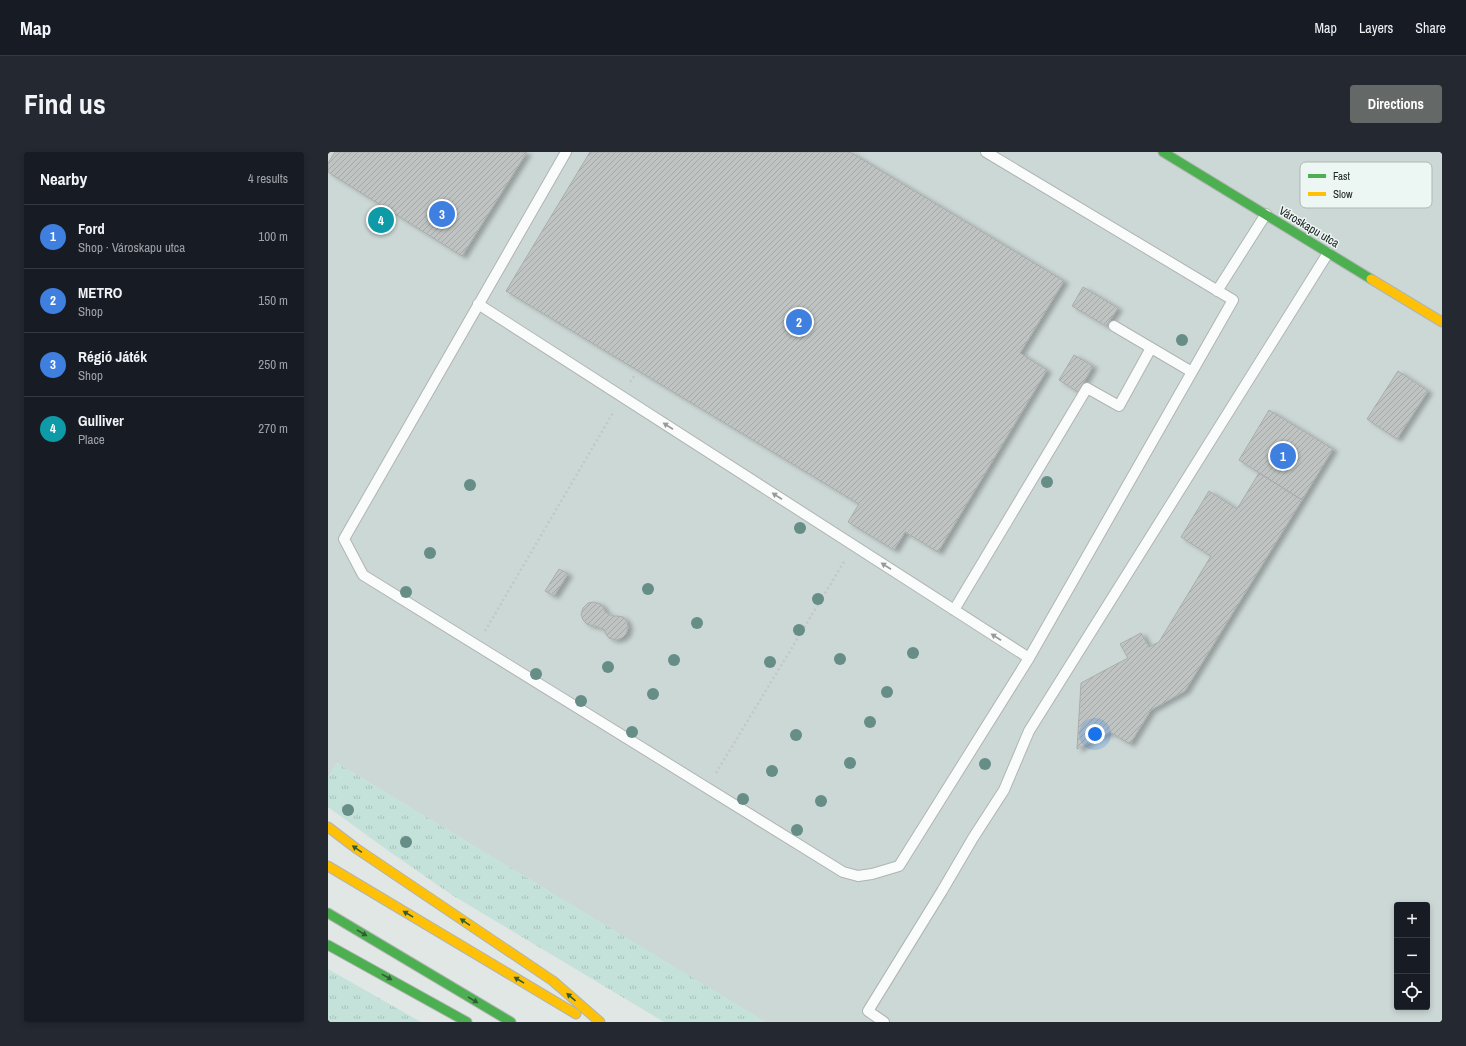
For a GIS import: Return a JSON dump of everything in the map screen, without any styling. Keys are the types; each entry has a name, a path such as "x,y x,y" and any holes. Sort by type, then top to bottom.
{"main road":[{"name":"Városkapu utca","path":"1163,152 1442,322"},
{"path":"328,827 553,981 600,1022"},
{"path":"328,866 589,1022"},
{"path":"328,913 511,1022"},
{"path":"328,944 467,1022"}],"lane":[{"path":"566,152 344,539 363,575 836,868 843,872 858,876 886,871 899,866 1028,658 1233,300 986,152"},
{"path":"1217,291 1266,214"},
{"path":"884,1022 868,1011 973,838 1004,790 1029,732 1328,253"},
{"path":"478,304 1028,658"},
{"path":"1114,326 1192,372"},
{"path":"954,610 1087,388 1119,406 1151,348"}],"path":[{"path":"481,636 635,375"},
{"path":"716,773 854,545"}],"shaded area":[{"path":"328,152 1442,152 1442,1022 765,1022 337,763 328,778"}],"green space":[{"path":"337,763 765,1022 664,1022 452,895 328,807 328,778"},
{"path":"328,969 421,1022 328,1022"}],"building":[{"path":"335,152 527,152 462,256 328,172 328,163"},
{"path":"590,152 850,152 1064,281 1020,353 1047,370 938,552 905,532 894,550 848,522 859,504 506,291"},
{"path":"1083,287 1118,308 1106,326 1072,306"},
{"path":"1074,355 1093,366 1078,392 1059,380"},
{"path":"1398,371 1428,391 1397,439 1367,419"},
{"path":"1269,410 1333,449 1302,500 1239,460"},
{"path":"1259,473 1302,500 1185,691 1151,710 1130,744 1110,732 1077,749 1081,683 1128,658 1120,644 1141,633 1149,647 1159,642 1211,556 1181,537 1209,491 1237,509"},
{"path":"559,569 568,574 554,596 545,591"},
{"path":"594,602 600,604 604,608 605,612 613,616 623,617 627,622 628,628 626,634 622,638 616,640 609,638 605,633 605,630 587,624 583,620 581,614 583,608 588,603"}],"traffic: fast":[{"path":"1163,152 1371,279"},
{"path":"328,913 511,1022"},
{"path":"328,945 467,1022"}],"traffic: slow":[{"path":"1371,279 1442,322"},
{"path":"328,827 357,849 553,981 600,1022"},
{"path":"328,866 576,1014"}],"place":[{"name":"Régió Játék","path":"442,214"},
{"name":"Gulliver","path":"381,220"},
{"name":"METRO","path":"799,322"},
{"name":"Ford","path":"1283,456"}]}
